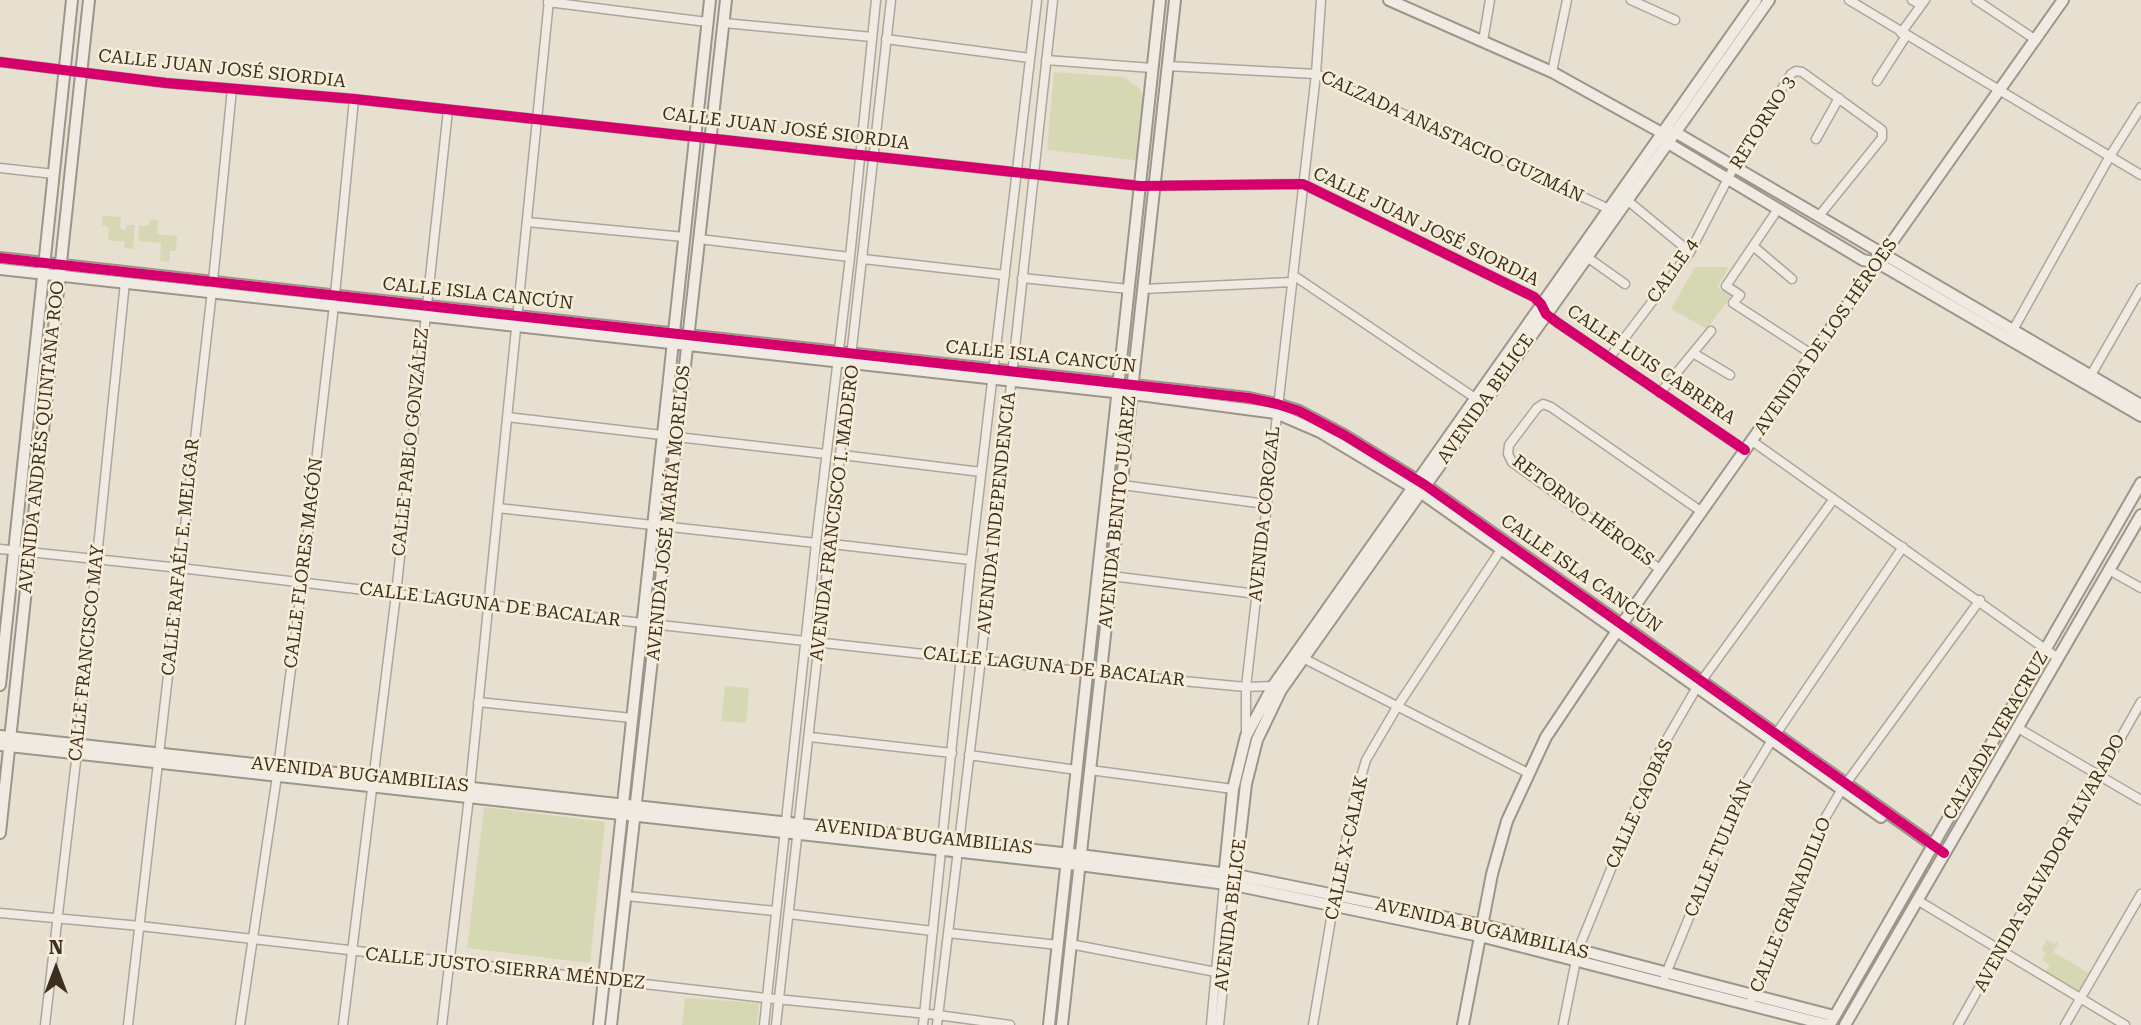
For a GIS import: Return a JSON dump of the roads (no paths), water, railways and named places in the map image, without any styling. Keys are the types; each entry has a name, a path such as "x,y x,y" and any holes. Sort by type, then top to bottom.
{"main road":[{"name":"AVENIDA ANDRÉS QUINTANA ROO","path":"0,685 72,0"},
{"name":"AVENIDA ANDRÉS QUINTANA ROO","path":"0,833 5,741 30,552 89,0"},
{"name":"AVENIDA JOSÉ MARÍA MORELOS","path":"598,1025 709,0"},
{"name":"AVENIDA JOSÉ MARÍA MORELOS","path":"611,1025 726,0"},
{"name":"AVENIDA BENITO JUÁREZ","path":"1049,1025 1160,0"},
{"name":"AVENIDA BENITO JUÁREZ","path":"1062,1025 1175,0"},
{"path":"1389,0 1405,3 1552,72 1863,260 1881,259"},
{"name":"AVENIDA BELICE","path":"1418,486 1475,398 1587,257 1627,200 1756,0"},
{"path":"1665,138 1675,132 1769,0"},
{"name":"AVENIDA DE LOS HÉROES","path":"1463,1025 1492,874 1507,821 1546,737 2063,0"},
{"path":"1675,132 1819,216 1881,259 2141,405"},
{"name":"AVENIDA BELICE","path":"1230,879 1246,784 1257,740 1300,657 1544,309 1609,209 1665,138"},
{"name":"CALLE ISLA CANCÚN","path":"0,258 44,268"},
{"name":"CALLE ISLA CANCÚN","path":"0,269 60,269 1118,388 1299,411 1344,435 1418,486 1943,856"},
{"name":"CALLE ISLA CANCÚN","path":"60,269 125,282 212,286"},
{"path":"2015,335 2141,416"},
{"name":"CALZADA VERACRUZ","path":"1831,1022 2141,483"},
{"name":"CALZADA VERACRUZ","path":"1845,1025 2141,515"},
{"name":"AVENIDA BELICE","path":"1230,879 1233,789 1246,736 1273,686 1300,657"},
{"name":"AVENIDA BUGAMBILIAS","path":"5,741 1067,858 1230,879 1482,931 1831,1022"}],"street":[{"name":"AVENIDA FRANCISCO I. MADERO","path":"764,1025 876,0"},
{"name":"AVENIDA FRANCISCO I. MADERO","path":"776,1025 853,358 891,0"},
{"name":"AVENIDA INDEPENDENCIA","path":"923,1025 971,560 1037,0"},
{"name":"AVENIDA INDEPENDENCIA","path":"937,1025 981,659 1053,0"},
{"name":"AVENIDA COROZAL","path":"1246,736 1246,687 1316,74 1321,0"},
{"path":"1483,41 1490,0"},
{"path":"1552,72 1567,0"},
{"path":"1631,0 1675,20"},
{"path":"1849,0 2141,175"},
{"path":"1877,81 1923,3 1912,0"},
{"path":"1976,0 1987,3 2036,40"},
{"path":"442,1025 469,792 549,1 707,22"},
{"path":"724,23 872,37"},
{"path":"886,39 1030,58"},
{"path":"1046,60 1152,68"},
{"name":"CALLE JUAN JOSÉ SIORDIA","path":"0,62 1140,186 1303,184 1534,297 1544,309"},
{"name":"CALZADA ANASTACIO GUZMÁN","path":"1168,66 1316,74 1609,209"},
{"name":"RETORNO 3","path":"1728,179 1791,74 1802,72 1882,130 1882,138 1819,216"},
{"name":"CALLE RAFAÉL E. MELGAR","path":"128,1025 232,89"},
{"path":"1816,139 1839,98"},
{"name":"CALLE FLORES MAGÓN","path":"240,1025 278,771 302,584 335,300 354,99"},
{"path":"2015,335 2110,156 2141,107"},
{"name":"CALLE PABLO GONZÁLEZ","path":"343,1025 396,594 448,110"},
{"path":"0,168 54,174"},
{"name":"CALLE 4","path":"1610,357 1690,251 1728,179"},
{"path":"1627,200 1690,251"},
{"path":"1778,209 1726,286 1741,295 1734,303 1813,355"},
{"path":"527,222 684,237"},
{"path":"699,239 850,257"},
{"path":"1753,246 1792,279"},
{"path":"1587,257 1625,284"},
{"path":"863,259 1005,275"},
{"path":"1022,278 1129,289"},
{"path":"1143,289 1292,278 1475,398"},
{"name":"CALLE FRANCISCO MAY","path":"45,1025 78,749 125,282"},
{"path":"2091,375 2141,288"},
{"name":"CALLE LUIS CABRERA","path":"1544,309 1660,393 1833,500 1980,600 2059,658"},
{"path":"1660,393 1711,331"},
{"path":"1693,353 1730,375"},
{"name":"RETORNO HÉROES","path":"1661,570 1512,462 1508,445 1537,408 1544,404 1702,512"},
{"path":"507,417 662,435"},
{"path":"677,437 826,454"},
{"path":"842,455 981,472"},
{"path":"1122,485 1266,504"},
{"name":"CALLE CAOBAS","path":"1563,1025 1577,954 1657,755 1699,684 1833,500"},
{"path":"498,508 816,543"},
{"path":"832,544 971,560"},
{"name":"CALLE X-CALAK","path":"1313,1025 1335,901 1366,760 1397,707 1503,546"},
{"name":"CALLE TULIPÁN","path":"1665,978 1741,791 1774,737 1903,547"},
{"name":"CALLE LAGUNA DE BACALAR","path":"0,549 1087,672 1246,687 1273,686"},
{"path":"2109,570 2141,587"},
{"path":"1111,576 1257,594"},
{"name":"CALLE GRANADILLO","path":"1751,1000 1821,825 1844,786 1980,600"},
{"path":"1300,657 1528,773"},
{"path":"478,702 632,718"},
{"name":"AVENIDA SALVADOR ALVARADO","path":"1958,1025 2141,702"},
{"path":"2018,727 2141,800"},
{"path":"810,737 951,753"},
{"path":"969,755 1077,770"},
{"path":"1090,770 1233,789"},
{"name":"AVENIDA BELICE","path":"1211,1025 1230,879"},
{"name":"AVENIDA BELICE","path":"1219,1025 1230,879"},
{"path":"2065,1025 2141,894"},
{"path":"626,896 775,911"},
{"path":"1917,900 2125,1025"},
{"name":"CALLE JUSTO SIERRA MÉNDEZ","path":"0,913 924,1013 1010,1025"},
{"path":"789,914 933,931"},
{"path":"948,933 1058,945"},
{"path":"1070,944 1216,972"}]}
